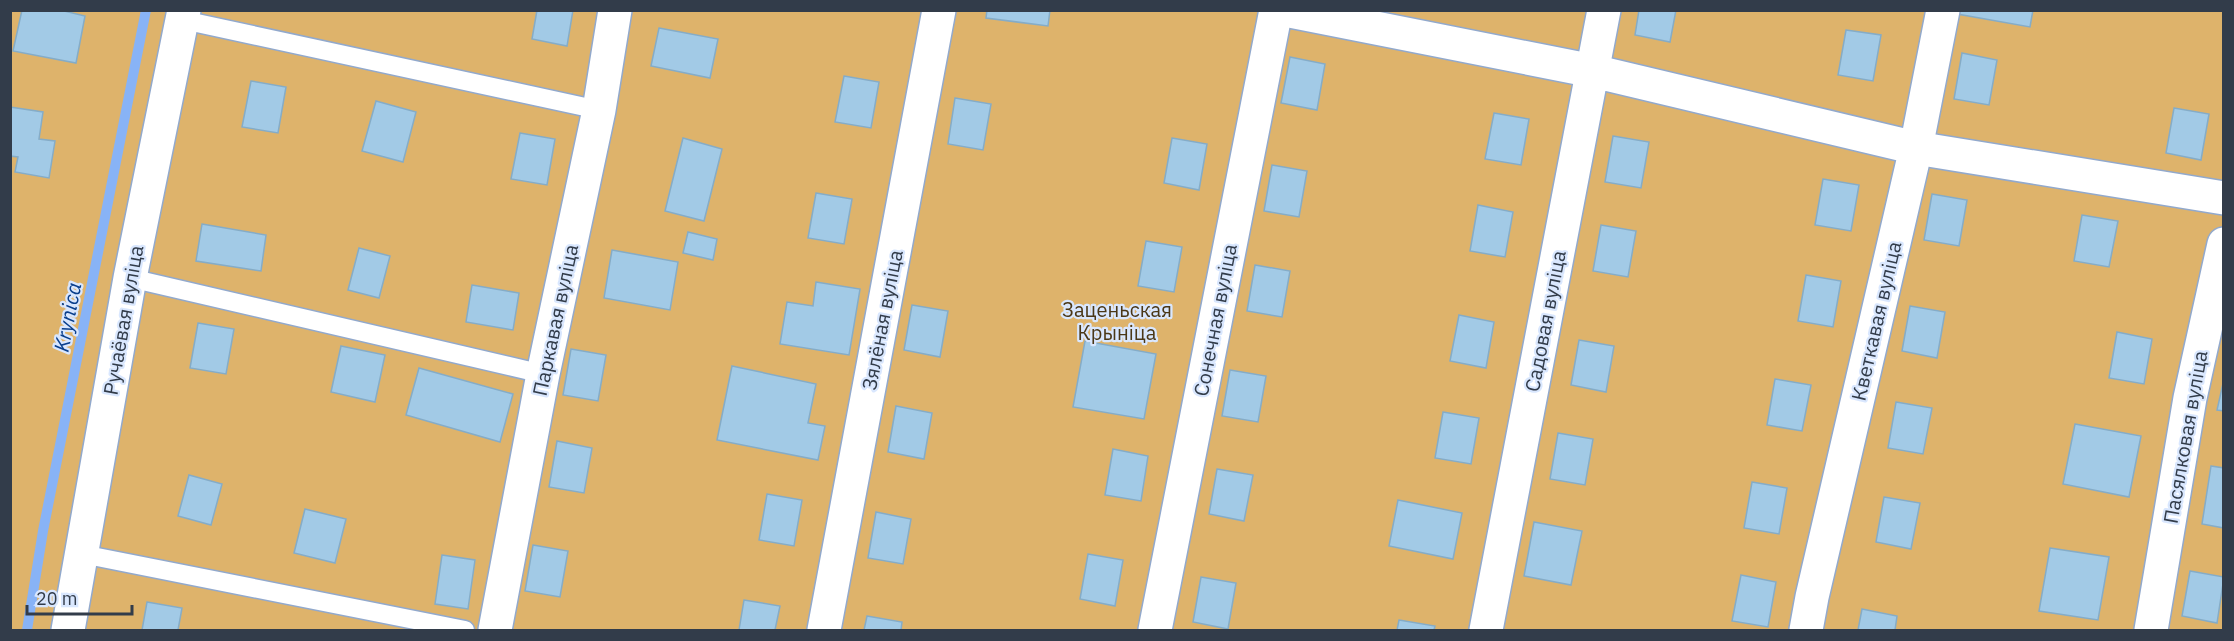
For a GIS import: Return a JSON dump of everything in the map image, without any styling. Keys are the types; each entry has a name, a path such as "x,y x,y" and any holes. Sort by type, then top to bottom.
{"street":[{"name":"Паркавая вуліца","path":"495,630 543,374 599,110 615,10"},
{"name":"Зялёная вуліца","path":"824,630 939,10"},
{"name":"Сонечная вуліца","path":"1155,630 1275,10"},
{"path":"1286,10 1593,71 1916,148 2223,198"},
{"name":"Садовая вуліца","path":"1486,630 1604,10"},
{"name":"Кветкавая вуліца","path":"1806,630 1916,148 1943,10"},
{"name":"Ручаёвая вуліца","path":"68,630 129,278 184,15"},
{"name":"Пасялковая вуліца","path":"2151,630 2190,398 2223,244"}],"lane":[{"path":"184,15 599,110"},
{"path":"129,278 543,374"},
{"path":"82,554 465,630"}],"green space":[{"name":"Заценьская Крыніца","path":"11,11 2223,11 2223,630 11,630"}],"building":[{"path":"22,10 60,10 85,16 76,63 13,51"},
{"path":"537,10 573,10 567,46 532,39"},
{"path":"987,10 1050,10 1048,26 986,18"},
{"path":"1639,10 1676,10 1670,42 1635,35"},
{"path":"1946,10 2033,10 2030,27 1946,12"},
{"path":"659,28 718,39 710,78 651,66"},
{"path":"1846,30 1881,35 1873,81 1838,75"},
{"path":"1962,53 1997,60 1989,105 1954,99"},
{"path":"1290,57 1325,64 1317,110 1281,103"},
{"path":"844,76 879,82 871,128 835,122"},
{"path":"251,81 286,87 278,133 242,127"},
{"path":"955,98 991,104 983,150 948,144"},
{"path":"376,101 416,112 403,162 362,151"},
{"path":"10,107 43,112 39,139 55,141 49,178 15,172 18,157 10,156"},
{"path":"2174,108 2209,114 2201,160 2166,153"},
{"path":"1494,113 1529,119 1521,165 1485,159"},
{"path":"520,133 555,139 547,185 511,179"},
{"path":"1613,136 1649,142 1641,188 1605,182"},
{"path":"683,138 722,149 704,221 665,211"},
{"path":"1172,138 1207,144 1199,190 1164,183"},
{"path":"1272,165 1307,171 1299,217 1264,211"},
{"path":"1823,179 1859,185 1851,231 1815,225"},
{"path":"816,193 852,199 844,244 808,238"},
{"path":"1932,194 1967,200 1959,246 1924,240"},
{"path":"1478,205 1513,212 1505,257 1470,251"},
{"path":"2082,215 2118,221 2109,267 2074,261"},
{"path":"202,224 266,235 261,271 196,261"},
{"path":"1601,225 1636,231 1628,277 1593,271"},
{"path":"688,232 717,239 713,260 683,253"},
{"path":"1146,241 1182,247 1174,292 1138,286"},
{"path":"359,248 390,256 379,298 348,290"},
{"path":"612,250 678,262 670,310 604,298"},
{"path":"1255,265 1290,271 1282,317 1247,311"},
{"path":"1806,275 1841,281 1833,327 1798,321"},
{"path":"816,282 860,289 849,355 780,344 787,302 813,306"},
{"path":"472,285 519,293 513,330 466,322"},
{"path":"912,305 948,311 940,357 904,350"},
{"path":"1910,306 1945,312 1937,358 1902,351"},
{"path":"1459,315 1494,322 1486,368 1450,361"},
{"path":"198,323 234,329 226,374 190,368"},
{"path":"2117,332 2152,339 2144,384 2109,378"},
{"path":"1579,340 1614,346 1606,392 1571,385"},
{"path":"1085,341 1156,354 1144,419 1073,407"},
{"path":"341,346 385,355 375,402 331,392"},
{"path":"571,349 606,355 598,401 563,395"},
{"path":"732,366 816,384 808,423 825,426 818,460 717,440"},
{"path":"419,368 513,394 500,442 406,415"},
{"path":"1230,370 1266,376 1258,422 1222,416"},
{"path":"1775,379 1811,385 1802,431 1767,425"},
{"path":"2224,379 2224,411 2217,410"},
{"path":"1896,402 1932,408 1923,454 1888,448"},
{"path":"896,406 932,413 924,459 888,452"},
{"path":"1443,412 1479,418 1471,464 1435,458"},
{"path":"2075,424 2141,436 2129,497 2063,484"},
{"path":"1558,433 1593,439 1585,485 1550,479"},
{"path":"557,441 592,448 584,493 549,487"},
{"path":"1113,449 1148,456 1141,501 1105,495"},
{"path":"2211,466 2224,468 2224,528 2202,524"},
{"path":"1217,469 1253,475 1244,521 1209,514"},
{"path":"189,475 222,484 211,525 178,516"},
{"path":"1752,482 1787,488 1779,534 1744,528"},
{"path":"767,494 802,500 794,546 759,540"},
{"path":"1884,497 1920,503 1911,549 1876,542"},
{"path":"1398,500 1462,513 1453,559 1389,546"},
{"path":"305,509 346,519 335,563 294,553"},
{"path":"876,512 911,519 903,564 868,558"},
{"path":"1534,522 1582,531 1571,585 1524,576"},
{"path":"533,545 568,551 560,597 525,591"},
{"path":"2050,548 2109,557 2098,620 2039,611"},
{"path":"1088,554 1123,560 1115,606 1080,599"},
{"path":"442,555 475,560 468,609 435,604"},
{"path":"2190,571 2224,577 2217,623 2182,616"},
{"path":"1741,575 1776,582 1768,627 1732,621"},
{"path":"1201,577 1236,583 1228,629 1193,622"},
{"path":"744,600 780,606 775,630 739,630"},
{"path":"147,602 182,608 178,630 142,630"},
{"path":"1862,609 1897,616 1895,630 1858,630"},
{"path":"867,616 902,622 901,630 864,630"},
{"path":"1399,620 1435,626 1434,630 1397,630"}],"waterway":[{"name":"Krynica","path":"27,630 43,531 146,10"}]}
